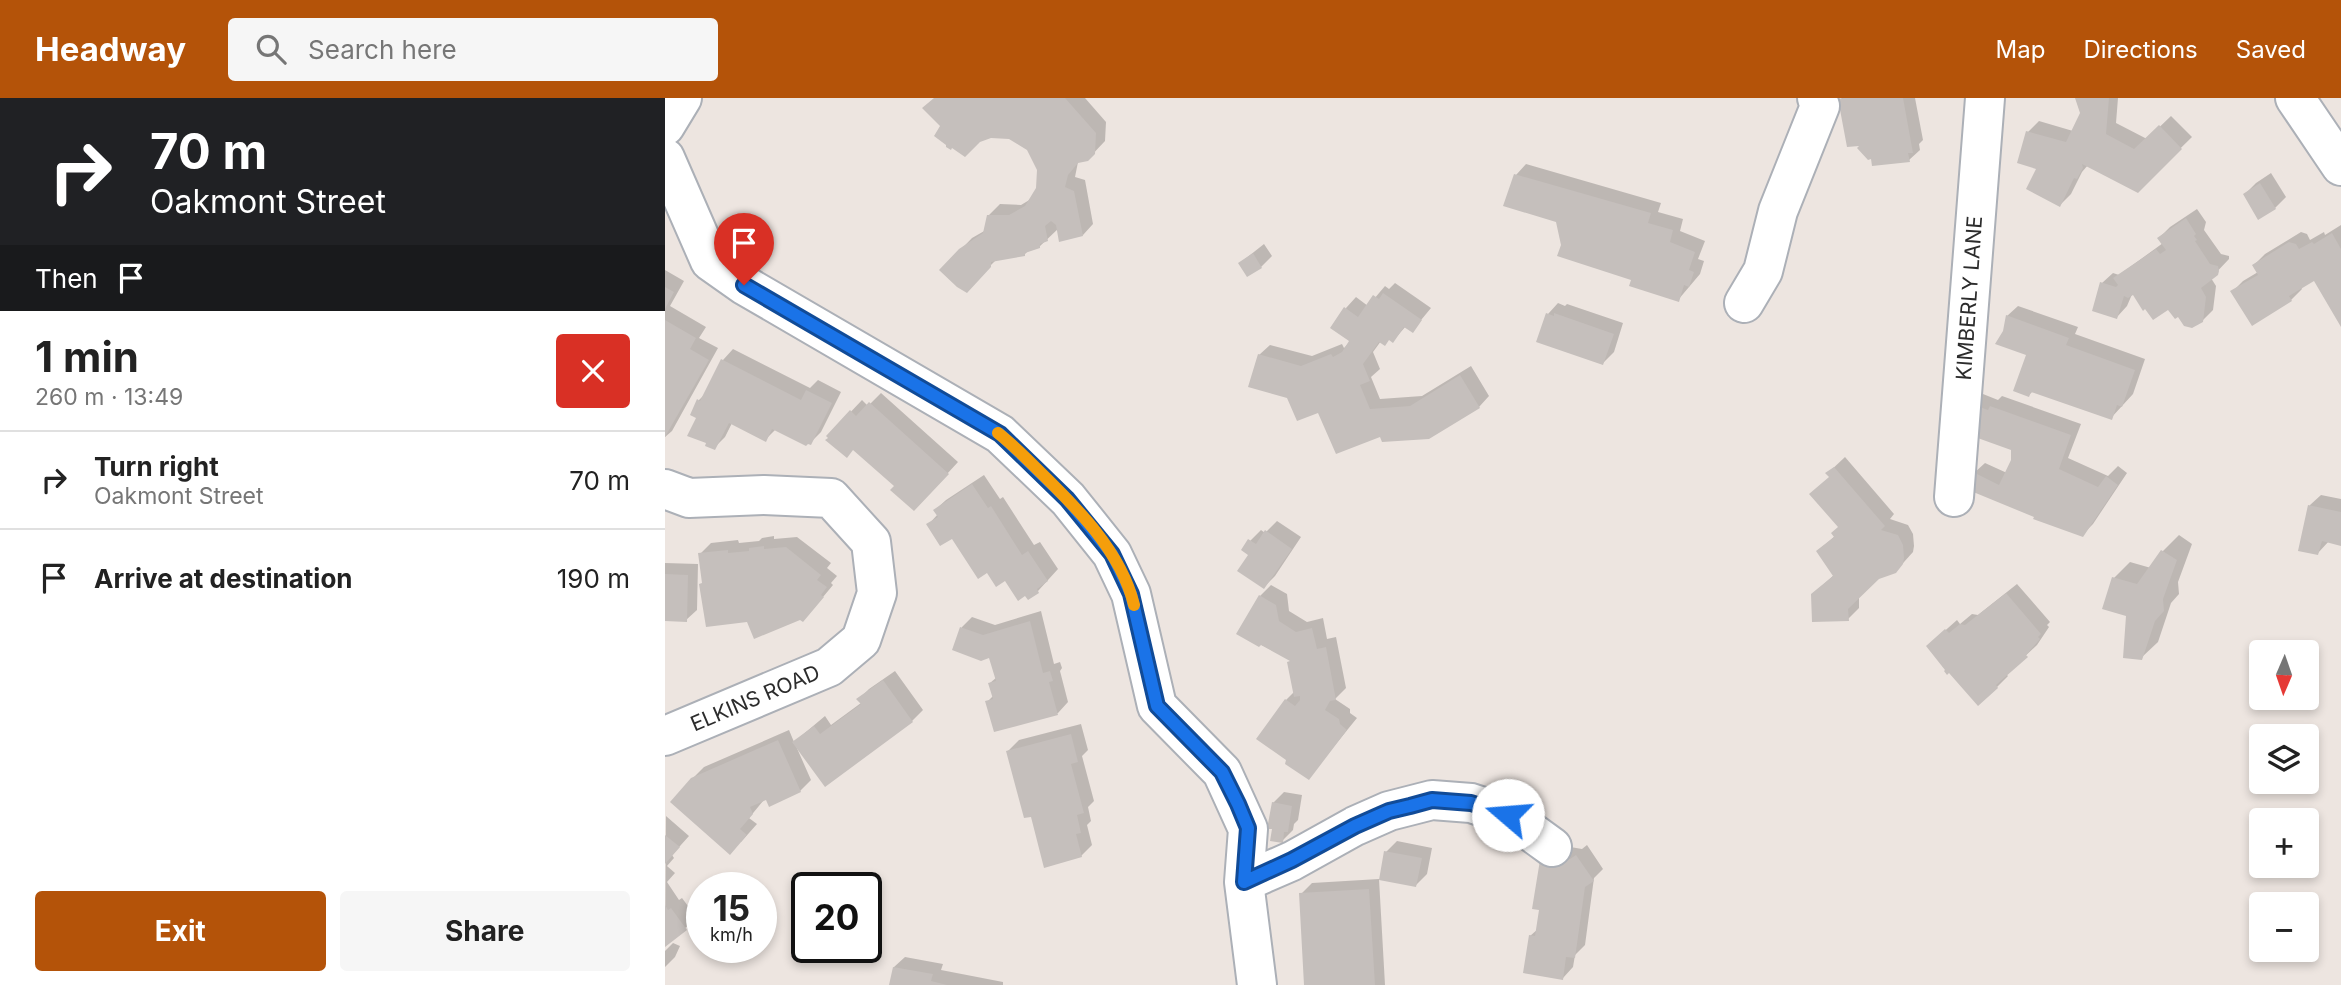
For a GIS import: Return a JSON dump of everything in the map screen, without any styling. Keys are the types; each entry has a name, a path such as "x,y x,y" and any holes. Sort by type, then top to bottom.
{"street":[{"path":"665,126 683,98"},
{"path":"1744,303 1763,271 1778,211 1820,106 1817,98"},
{"name":"KIMBERLY LANE","path":"1954,497 1985,98"},
{"path":"2295,98 2341,166"},
{"path":"665,158 710,261 744,285 1000,434 1067,499 1112,554 1131,594 1157,706 1222,772 1248,828 1244,882 1257,985"},
{"name":"ELKINS ROAD","path":"665,489 689,498 764,495 831,498 871,542 877,593 861,640 829,667 665,736"},
{"path":"1244,882 1389,811 1432,800 1471,803 1508,815 1552,847"}],"building":[{"path":"934,98 1065,98 1096,133 1095,154 1088,161 1078,163 1068,175 1065,187 1074,191 1083,236 1059,242 1056,225 1051,221 1045,226 1048,241 1040,244 1040,248 1025,253 1025,256 991,262 991,267 967,293 957,287 939,270 959,249 983,233 987,215 1009,215 1025,206 1036,188 1037,170 1027,150 1009,139 991,138 980,142 965,157 946,147 934,136 940,126 922,108"},
{"path":"1903,98 1913,153 1908,153 1910,162 1872,166 1871,159 1868,160 1857,148 1859,146 1847,147 1838,99"},
{"path":"2075,98 2109,98 2106,134 2134,149 2159,125 2182,149 2138,193 2082,164 2083,168 2077,179 2074,178 2060,207 2026,189 2036,169 2017,163 2026,131 2066,142 2080,113"},
{"path":"1514,174 1651,213 1648,223 1673,230 1670,242 1695,252 1689,270 1694,272 1689,287 1684,285 1679,302 1629,286 1631,280 1557,256 1561,245 1556,222 1503,206"},
{"path":"2260,183 2276,209 2258,220 2243,194"},
{"path":"2186,218 2196,234 2195,241 2210,264 2218,266 2219,271 2218,275 2201,288 2206,297 2203,322 2192,328 2184,326 2178,317 2175,319 2168,310 2153,320 2145,309 2143,311 2133,295 2128,298 2124,296 2117,319 2092,311 2100,282 2116,287 2118,285 2113,278 2156,249 2160,254 2166,250 2157,238"},
{"path":"2332,233 2341,249 2341,327 2314,281 2289,296 2292,301 2252,326 2230,291 2258,275 2252,265 2289,242 2296,244 2299,249"},
{"path":"1253,253 1262,268 1247,277 1238,263"},
{"path":"665,287 674,292 665,309"},
{"path":"1383,293 1422,320 1413,333 1404,327 1393,343 1389,340 1385,346 1379,342 1363,364 1370,381 1360,385 1370,409 1410,406 1460,375 1480,408 1429,439 1382,442 1380,437 1336,454 1318,413 1297,421 1287,398 1248,387 1258,354 1301,366 1342,352 1349,341 1330,328 1344,307 1358,317 1373,295 1379,299"},
{"path":"1546,313 1554,316 1554,313 1614,334 1603,365 1536,342"},
{"path":"2006,315 2069,338 2066,345 2135,370 2122,407 2117,405 2112,420 2031,392 2029,397 2013,391 2026,355 1995,344 2003,331"},
{"path":"665,320 696,338 690,349 709,360 665,437"},
{"path":"721,359 801,400 806,390 832,403 811,445 806,446 772,429 766,442 729,423 715,450 705,446 706,443 687,436 696,418 690,415 697,399 700,401"},
{"path":"869,402 949,474 914,511 890,490 894,486 853,450 847,458 825,440 850,410 856,416"},
{"path":"1971,404 1988,410 1990,406 2071,435 2059,469 2098,487 2106,476 2118,485 2083,537 2033,519 2034,517 1966,489 1973,472 1999,485 2011,460 2011,450 1961,432"},
{"path":"1834,467 1885,526 1881,530 1898,535 1903,545 1904,558 1896,573 1879,579 1848,609 1849,621 1812,622 1811,594 1833,576 1816,551 1834,537 1831,533 1838,527 1809,494 1829,477 1825,473"},
{"path":"972,484 988,508 991,506 1022,555 1028,551 1048,581 1037,589 1039,593 1028,600 1025,596 1018,601 1005,581 996,587 987,573 978,579 952,539 940,546 926,524 938,517 933,510"},
{"path":"2308,505 2341,512 2341,546 2322,541 2318,555 2298,551"},
{"path":"1265,530 1292,549 1264,589 1237,571 1248,555 1241,550 1248,539 1256,544"},
{"path":"764,546 764,549 786,547 821,575 817,580 827,587 821,595 824,597 803,622 800,620 754,639 747,622 706,627 699,584 702,583 698,553 749,551 749,548"},
{"path":"2161,550 2177,560 2163,599 2164,611 2155,621 2142,660 2123,658 2126,616 2102,609 2112,577 2137,584"},
{"path":"665,574 688,575 687,622 665,621"},
{"path":"2006,593 2041,634 2038,637 2040,639 2026,655 2028,657 1996,685 1998,688 1978,706 1949,673 1947,675 1926,646 1945,629 1949,633 1960,624 1965,625"},
{"path":"1259,595 1276,605 1279,621 1296,632 1312,628 1317,649 1326,647 1336,700 1330,701 1325,710 1339,719 1340,724 1347,730 1309,780 1256,739 1285,699 1295,706 1300,700 1300,696 1294,697 1287,662 1290,661 1236,634"},
{"path":"1030,621 1043,673 1050,671 1053,681 1049,682 1058,715 994,732 985,701 993,699 988,683 996,681 989,658 981,661 952,650 960,627 983,635"},
{"path":"883,680 913,722 825,787 792,742 814,726 820,734 861,704 856,699"},
{"path":"1071,734 1078,762 1071,764 1084,813 1077,815 1081,833 1076,834 1082,857 1044,868 1031,817 1024,818 1006,751"},
{"path":"778,740 801,792 769,807 766,800 750,807 753,814 740,829 747,835 730,855 670,802 691,778"},
{"path":"1272,802 1292,806 1288,832 1284,832 1283,843 1270,841 1272,829 1267,829"},
{"path":"665,835 680,847 665,864"},
{"path":"1384,851 1422,858 1416,887 1379,880"},
{"path":"1541,854 1570,859 1576,855 1594,881 1585,887 1575,958 1566,957 1563,980 1523,973 1529,935 1535,936 1539,910 1532,909"},
{"path":"1369,889 1375,985 1304,985 1299,893"},
{"path":"665,905 668,910 671,908 686,931 665,947"},
{"path":"893,967 933,974 931,981 947,985 889,985"}],"slow traffic":[{"path":"998,433 1067,499 1112,554 1134,605"}],"route":[{"path":"744,285 1000,434 1067,499 1112,554 1131,594 1157,706 1222,772 1238,804 1248,828 1244,882 1389,811 1432,800 1471,803 1508,815"}]}
